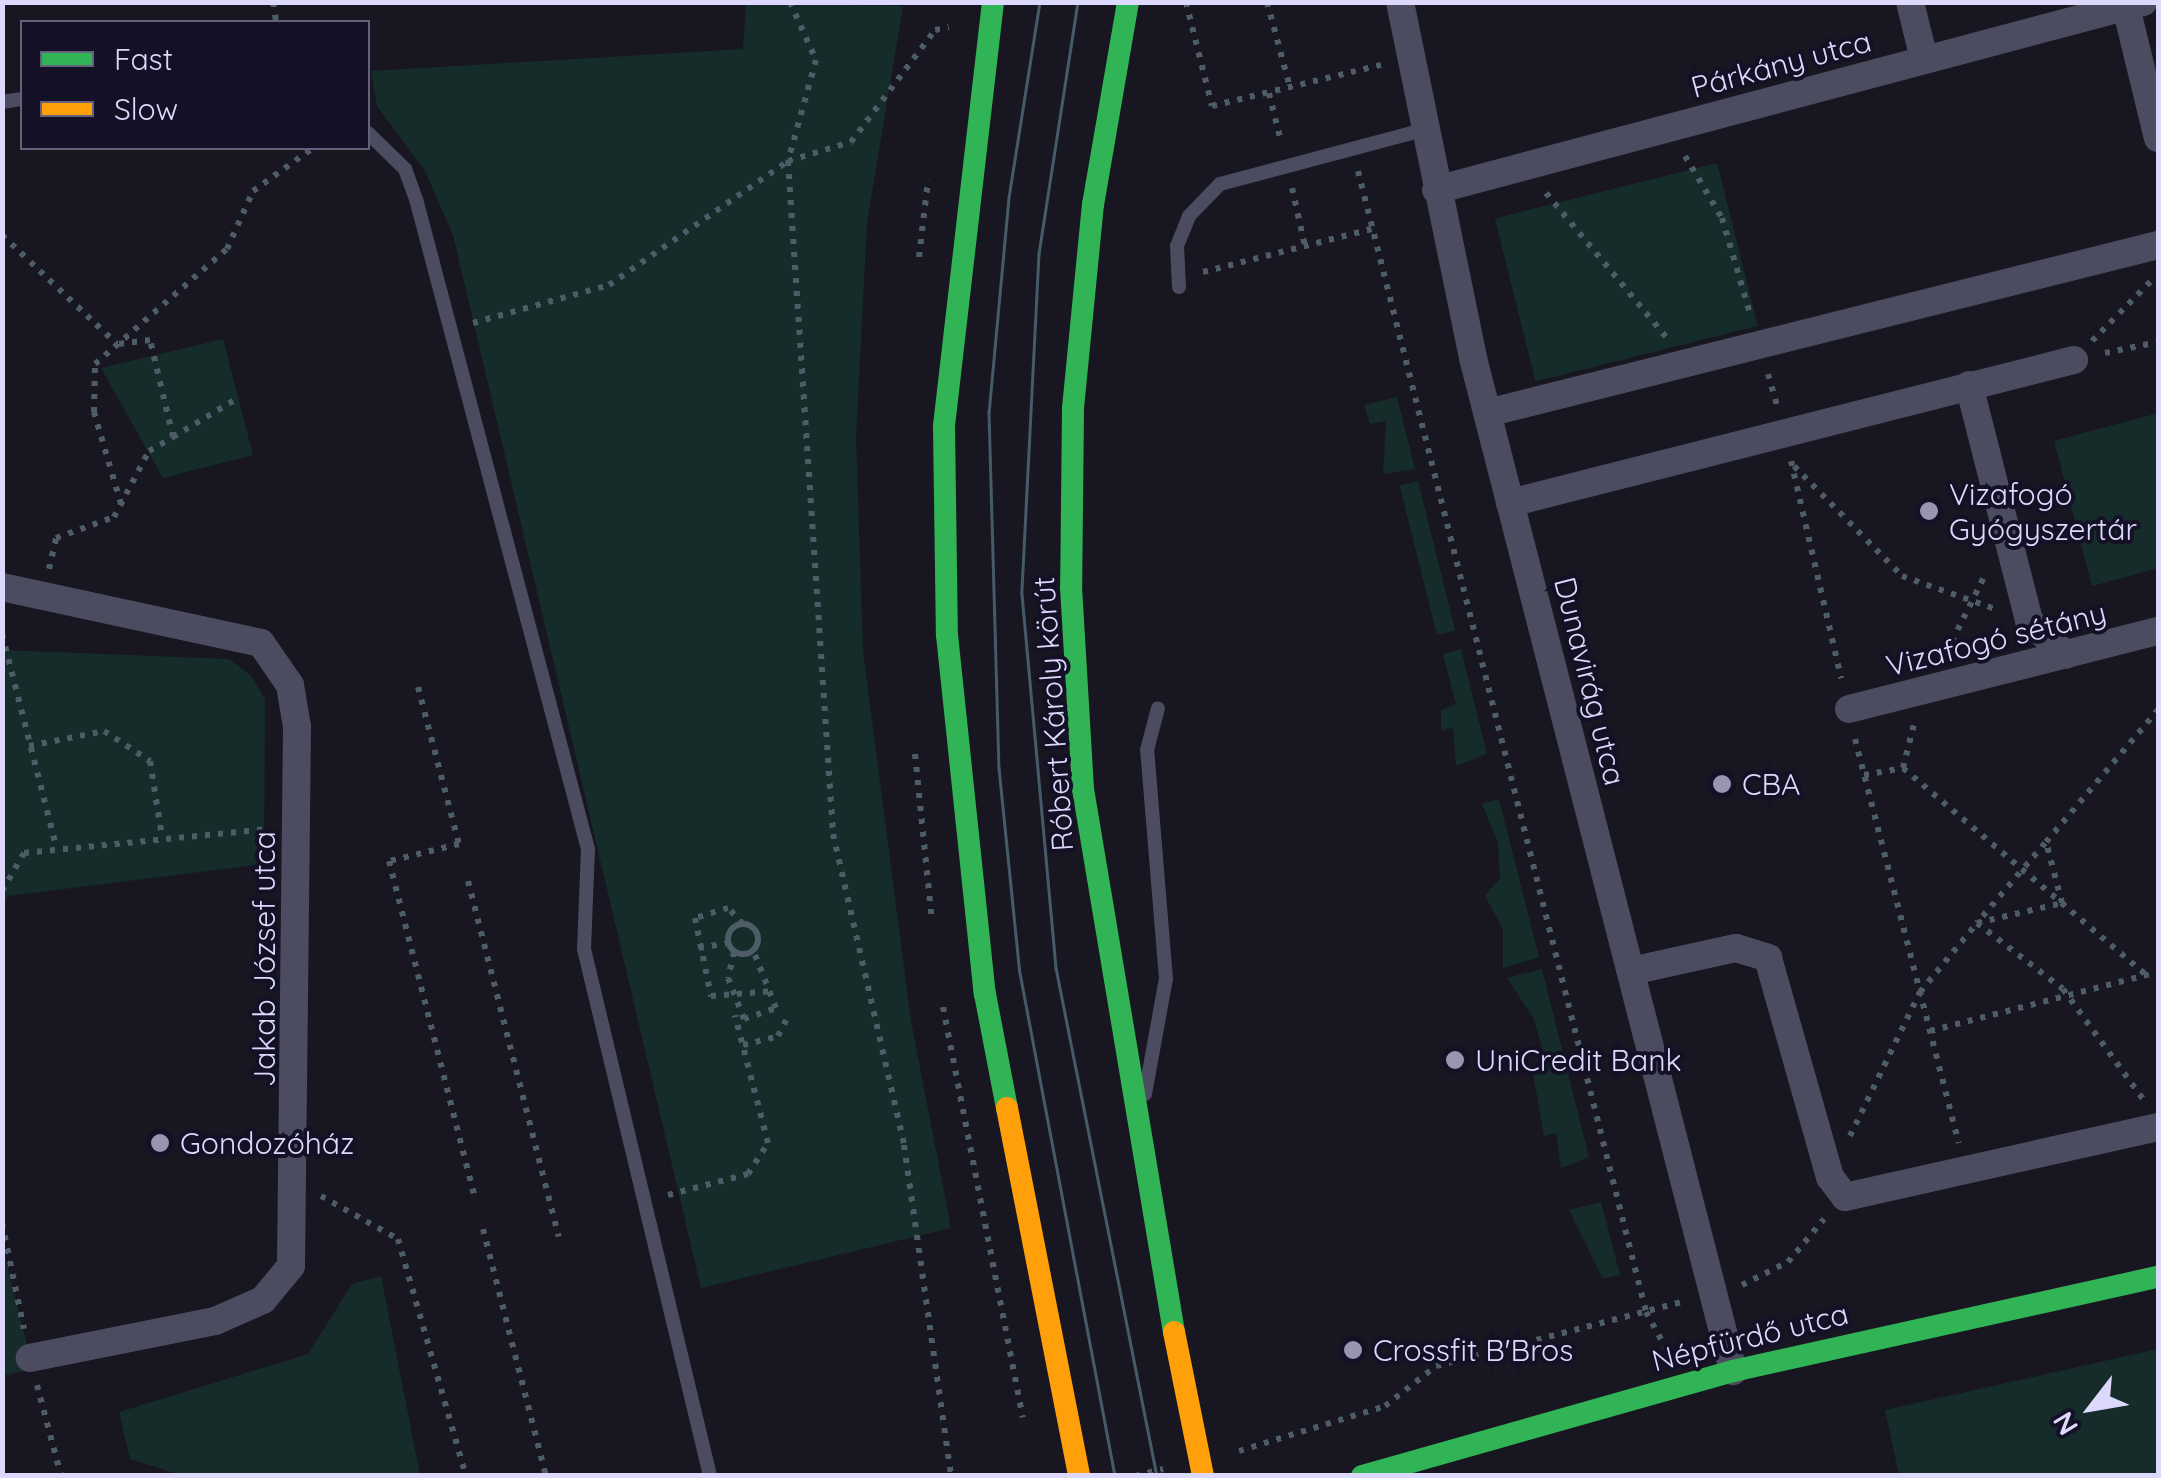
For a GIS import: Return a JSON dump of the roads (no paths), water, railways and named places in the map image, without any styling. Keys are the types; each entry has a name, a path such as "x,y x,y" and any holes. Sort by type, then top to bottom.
{"main road":[{"path":"993,2 944,427 947,635 986,994 1078,1469"},
{"name":"Róbert Károly körút","path":"1128,2 1074,390 1071,587 1083,788 1136,1144 1203,1476"},
{"name":"Népfürdő utca","path":"1377,1473 1733,1372 2158,1277"}],"street":[{"name":"Dunavirág utca","path":"1400,2 1414,57 1436,190 1487,414 1733,1372"},
{"path":"1910,2 1924,59"},
{"path":"2135,5 2158,138"},
{"name":"Párkány utca","path":"1436,190 2135,5"},
{"path":"1487,414 2158,245"},
{"path":"1510,504 2074,360"},
{"path":"1969,385 2029,621 2066,655"},
{"name":"Jakab József utca","path":"2,587 44,592 261,643 290,685 296,828 297,1183 291,1266 263,1300 215,1320 30,1358"},
{"name":"Vizafogó sétány","path":"1848,709 2158,631"},
{"path":"1631,971 1736,948 1768,958 1838,1187 1967,1174 2155,1128"}],"lane":[{"path":"1179,283 1189,216 1220,184 1426,129"},
{"path":"370,135 405,169 452,329 588,849 584,949 648,1200 710,1476"},
{"path":"1136,1144 1166,979 1147,750 1158,708"}],"tram line":[{"path":"1040,2 1009,198 989,412 999,768 1020,973 1115,1476"},
{"path":"1078,2 1039,254 1022,594 1056,968 1157,1476"}],"place":[{"name":"Vizafogó Gyógyszertár","path":"1929,511"},
{"name":"CBA","path":"1722,784"},
{"name":"UniCredit Bank","path":"1455,1060"},
{"name":"Gondozóház","path":"160,1143"},
{"name":"Crossfit B'Bros","path":"1353,1350"}]}
